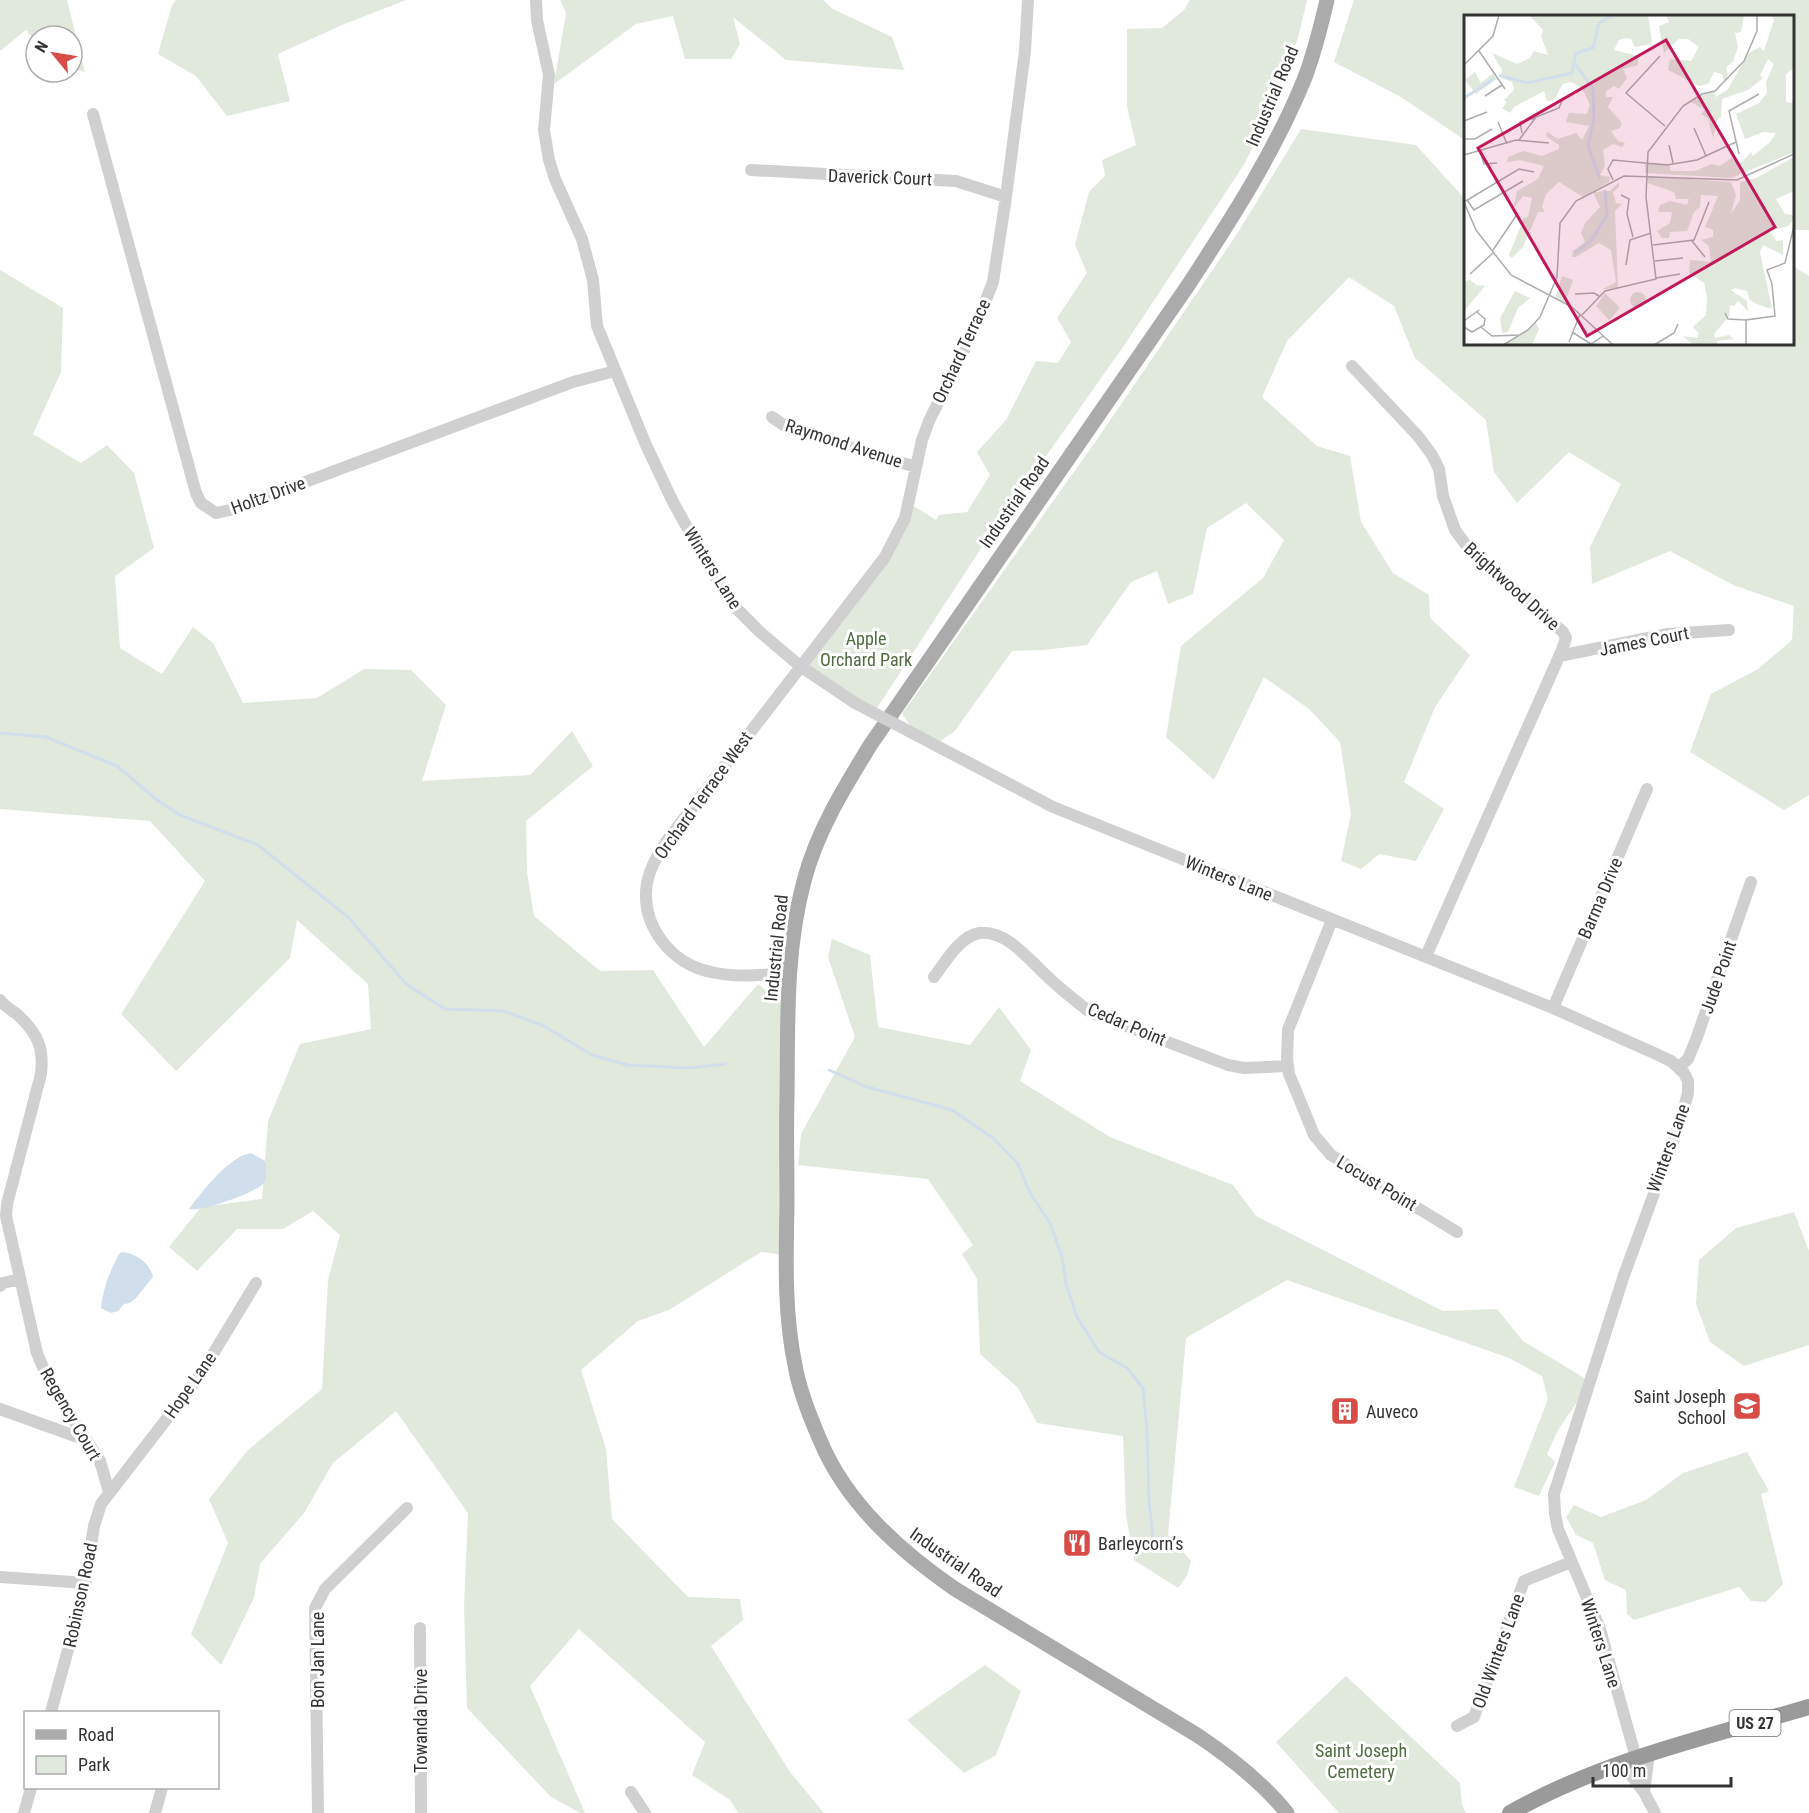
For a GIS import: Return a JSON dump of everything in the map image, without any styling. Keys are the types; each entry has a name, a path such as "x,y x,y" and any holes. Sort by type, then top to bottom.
{"highway":[{"name":"US 27","path":"1510,1813 1533,1800 1596,1772 1809,1707"}],"main road":[{"name":"Industrial Road","path":"1287,1813 1258,1782 1219,1749 1197,1734 955,1589 916,1562 871,1518 831,1461 820,1441 800,1383 795,1366 790,1325 786,1255 789,974 794,923 805,877 824,823 842,790 871,744 1190,284 1236,211 1267,159 1305,78 1327,0"}],"street":[{"name":"Winters Lane","path":"536,0 537,20 549,75 544,141 555,179 582,239 593,280 597,326 664,483 717,580 731,603 742,615 800,666 855,703 1053,807 1553,1008 1654,1053 1679,1067 1684,1073 1688,1087 1680,1123 1651,1196 1624,1275 1554,1494 1558,1529 1600,1629 1636,1758"},
{"name":"Orchard Terrace","path":"800,666 861,589 893,544 905,518 922,440 929,421 975,328 993,282 1006,197 1028,0"},
{"name":"Holtz Drive","path":"93,114 196,492 201,503 216,513 230,510 573,382 615,371"},
{"name":"Daverick Court","path":"751,170 956,181 1006,197"},
{"name":"Brightwood Drive","path":"1352,366 1432,454 1439,469 1443,496 1461,540 1481,562 1563,632 1566,638 1426,956"},
{"name":"Raymond Avenue","path":"772,417 788,428 916,466"},
{"name":"James Court","path":"1559,656 1668,634 1728,630"},
{"name":"Orchard Terrace West","path":"789,974 731,975 709,972 688,964 662,942 654,928 648,910 646,885 654,861 666,842 800,666"},
{"name":"Barma Drive","path":"1553,1008 1647,789"},
{"name":"Jude Point","path":"1679,1067 1688,1059 1697,1037 1751,882"},
{"name":"Locust Point","path":"1332,920 1288,1030 1289,1074 1306,1116 1322,1147 1349,1167 1457,1232"},
{"name":"Cedar Point","path":"934,977 965,939 980,933 996,935 1014,945 1080,1004 1097,1015 1228,1065 1244,1068 1288,1066"},
{"name":"Regency Court","path":"0,1000 31,1030 40,1046 43,1058 6,1216 36,1347 45,1375 100,1461 109,1492"},
{"path":"0,1286 3,1283 20,1279"},
{"name":"Hope Lane","path":"117,1481 199,1377 256,1283"},
{"path":"0,1409 86,1440"},
{"name":"Robinson Road","path":"52,1711 86,1583 96,1516 100,1504 117,1481"},
{"name":"Bon Jan Lane","path":"318,1813 315,1608 325,1589 407,1508"},
{"name":"Old Winters Lane","path":"1457,1726 1474,1717 1524,1581 1571,1562"},
{"path":"0,1577 86,1583"},
{"name":"Towanda Drive","path":"420,1628 421,1813"},
{"path":"1636,1758 1644,1792 1655,1813"},
{"path":"1636,1758 1644,1792"},
{"path":"24,1813 31,1789"},
{"path":"155,1813 162,1789"},
{"path":"631,1792 645,1813"}],"green space":[{"path":"0,0 67,0 73,24 24,24 24,32 0,51"},
{"path":"176,0 406,0 342,25 278,54 290,101 227,116 196,76 158,54 172,5"},
{"path":"560,0 823,0 833,9 892,37 904,70 786,60 733,17 740,44 731,59 685,59 673,16 636,24 554,84 566,13"},
{"name":"Apple Orchard Park","path":"1190,0 1307,0 1298,38 1271,110 1245,163 1123,347 982,547 875,711 800,666 885,557 909,503 936,520 939,515 967,512 990,475 977,452 1006,420 1036,361 1058,363 1071,342 1057,318 1087,273 1075,245 1089,192 1105,176 1102,160 1136,145 1127,107 1127,29 1162,28 1184,10"},
{"path":"1354,0 1809,0 1809,230 1794,230 1794,15 1464,15 1464,142 1401,97 1334,62"},
{"path":"1301,129 1416,145 1464,198 1464,345 1794,345 1794,267 1809,276 1809,795 1784,810 1690,752 1711,694 1758,669 1792,640 1794,606 1733,585 1670,551 1592,584 1590,547 1621,484 1569,452 1517,503 1494,472 1486,420 1415,358 1394,306 1349,277 1287,341 1262,397 1317,446 1350,456 1361,522 1393,573 1429,595 1430,618 1470,655 1435,707 1404,782 1444,809 1416,861 1379,854 1361,869 1341,861 1351,814 1340,742 1309,709 1264,677 1214,780 1166,737 1181,646 1263,578 1284,540 1246,503 1207,528 1193,594 1168,604 1157,571 1131,582 1087,645 1012,651 954,732 934,745 918,736 902,714 1098,438 1237,234"},
{"path":"0,270 63,308 61,372 33,434 81,463 107,445 134,473 154,548 115,576 120,648 162,674 193,627 213,643 243,703 317,698 364,669 411,670 446,705 422,781 530,775 572,731 593,766 526,821 527,872 534,916 600,971 653,970 704,1047 758,984 788,1008 786,1255 761,1252 669,1310 638,1321 581,1370 606,1449 612,1519 688,1597 740,1599 743,1620 711,1646 790,1772 824,1813 738,1813 730,1800 692,1775 705,1742 579,1629 530,1686 585,1813 580,1813 551,1797 467,1708 464,1607 468,1513 396,1411 333,1463 304,1513 260,1564 254,1598 221,1665 191,1634 228,1543 209,1499 248,1450 322,1389 328,1280 340,1235 313,1211 283,1229 237,1229 197,1271 169,1247 201,1207 262,1199 268,1121 300,1044 371,1029 368,984 297,920 290,958 176,1071 121,1014 205,881 150,821 0,809"},
{"path":"832,939 870,955 878,1027 970,1045 999,1007 1031,1050 1020,1081 1110,1137 1233,1185 1256,1216 1443,1311 1497,1309 1523,1341 1591,1382 1558,1430 1547,1454 1555,1462 1539,1496 1514,1487 1548,1399 1542,1376 1509,1358 1287,1280 1186,1338 1168,1535 1191,1561 1187,1576 1178,1588 1134,1560 1126,1515 1123,1436 1037,1423 1018,1388 980,1354 977,1279 962,1254 973,1245 928,1179 798,1165 801,1134 855,1037 828,957"},
{"path":"1794,1212 1809,1251 1809,1345 1744,1366 1710,1342 1696,1304 1699,1260 1736,1228"},
{"path":"1747,1452 1769,1491 1761,1494 1783,1584 1766,1602 1751,1601 1739,1587 1634,1620 1627,1614 1626,1590 1605,1580 1593,1543 1576,1535 1566,1517 1574,1505 1601,1517 1646,1500 1683,1473"},
{"path":"985,1665 1021,1691 996,1755 964,1773 907,1720"},
{"name":"Saint Joseph Cemetery","path":"1346,1676 1460,1783 1462,1805 1466,1813 1339,1813 1276,1742"}],"water":[{"path":"251,1153 265,1161 266,1176 263,1184 226,1201 204,1208 189,1209 225,1168"},
{"path":"122,1252 132,1254 142,1260 149,1267 153,1277 136,1298 124,1304 118,1311 111,1313 101,1308 102,1300 110,1274"}],"waterway":[{"path":"0,733 46,737 117,766 157,800 180,815 258,845 348,917 406,984 445,1009 504,1011 544,1026 592,1055 628,1065 688,1068 725,1064"},
{"path":"829,1070 867,1087 952,1110 993,1138 1018,1164 1030,1193 1050,1223 1062,1257 1066,1284 1077,1317 1099,1352 1127,1368 1143,1388 1149,1501 1153,1537 1161,1552"}],"place":[{"name":"Saint Joseph School","path":"1747,1406"},
{"name":"Auveco","path":"1345,1411"},
{"name":"Barleycorn’s","path":"1077,1543"}]}
